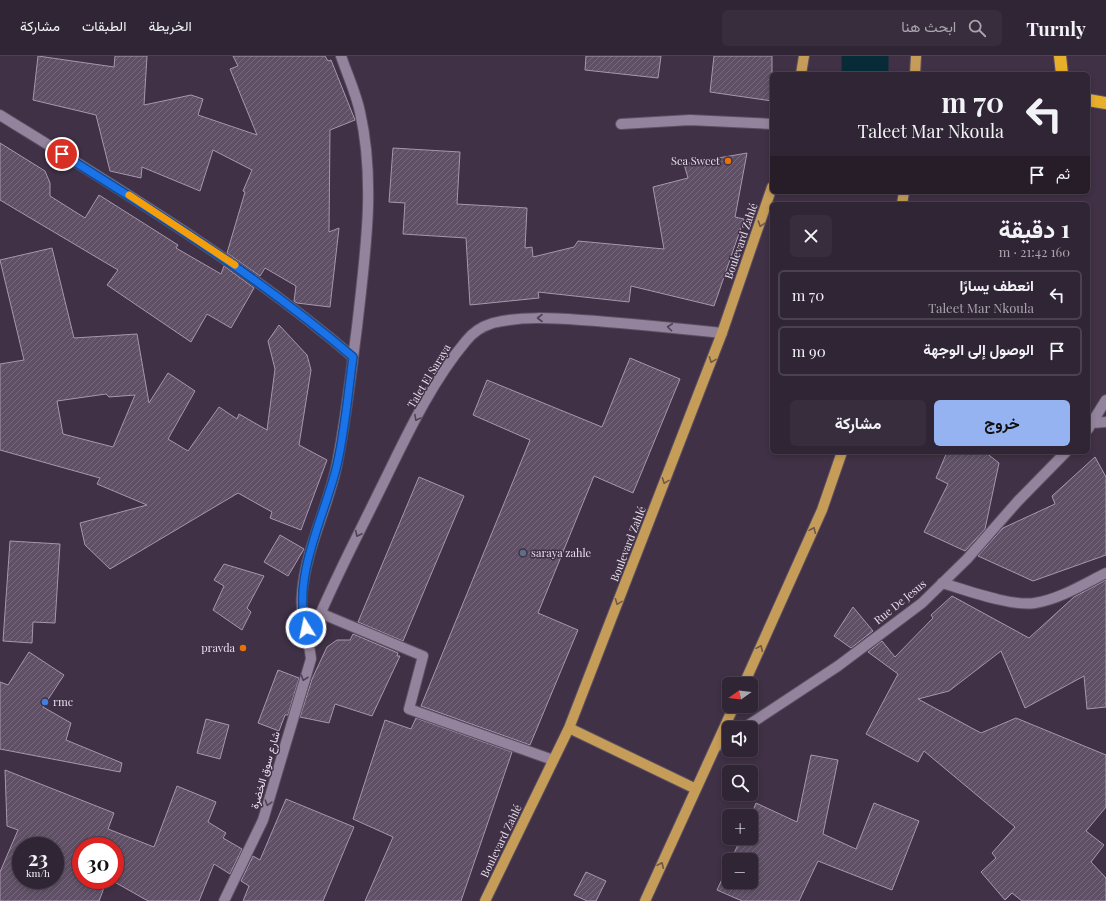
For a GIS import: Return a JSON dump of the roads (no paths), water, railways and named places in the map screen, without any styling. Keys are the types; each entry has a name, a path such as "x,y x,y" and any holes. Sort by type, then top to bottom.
{"highway":[{"path":"1060,56 1062,72"},
{"path":"1090,100 1106,103"}],"main road":[{"path":"801,72 804,56"},
{"path":"915,72 916,56"},
{"name":"Boulevard Zahlé","path":"485,901 569,728 722,334 770,193"},
{"path":"747,677 822,510 841,454"},
{"path":"645,901 731,713"},
{"path":"569,728 696,789"}],"street":[{"name":"شارع سوق الخضرة","path":"224,901 263,820 311,659 309,641 302,614 302,595 314,539 337,466 344,425 368,229 368,187 360,111 341,56"},
{"path":"0,115 136,200 254,279 353,357"},
{"path":"622,124 690,120 770,124"},
{"name":"Talet El Saraya","path":"309,641 320,613 395,459 428,398 450,361 466,339 478,329 500,322 540,318 635,323 722,334"},
{"path":"1090,426 1106,400"},
{"path":"1090,426 1106,422"},
{"name":"Rue De Jesus","path":"755,721 838,666 922,603 968,559 1018,501 1064,454"},
{"path":"942,583 1014,603 1034,604 1067,592 1106,573"},
{"path":"320,613 423,656 409,709 553,760"},
{"path":"716,747 722,743"}],"waterway":[{"path":"865,56 865,72"}],"place":[{"name":"Sea Sweet","path":"728,161"},
{"name":"saraya zahle","path":"523,553"},
{"name":"pravda","path":"243,648"},
{"name":"rmc","path":"45,702"}]}
